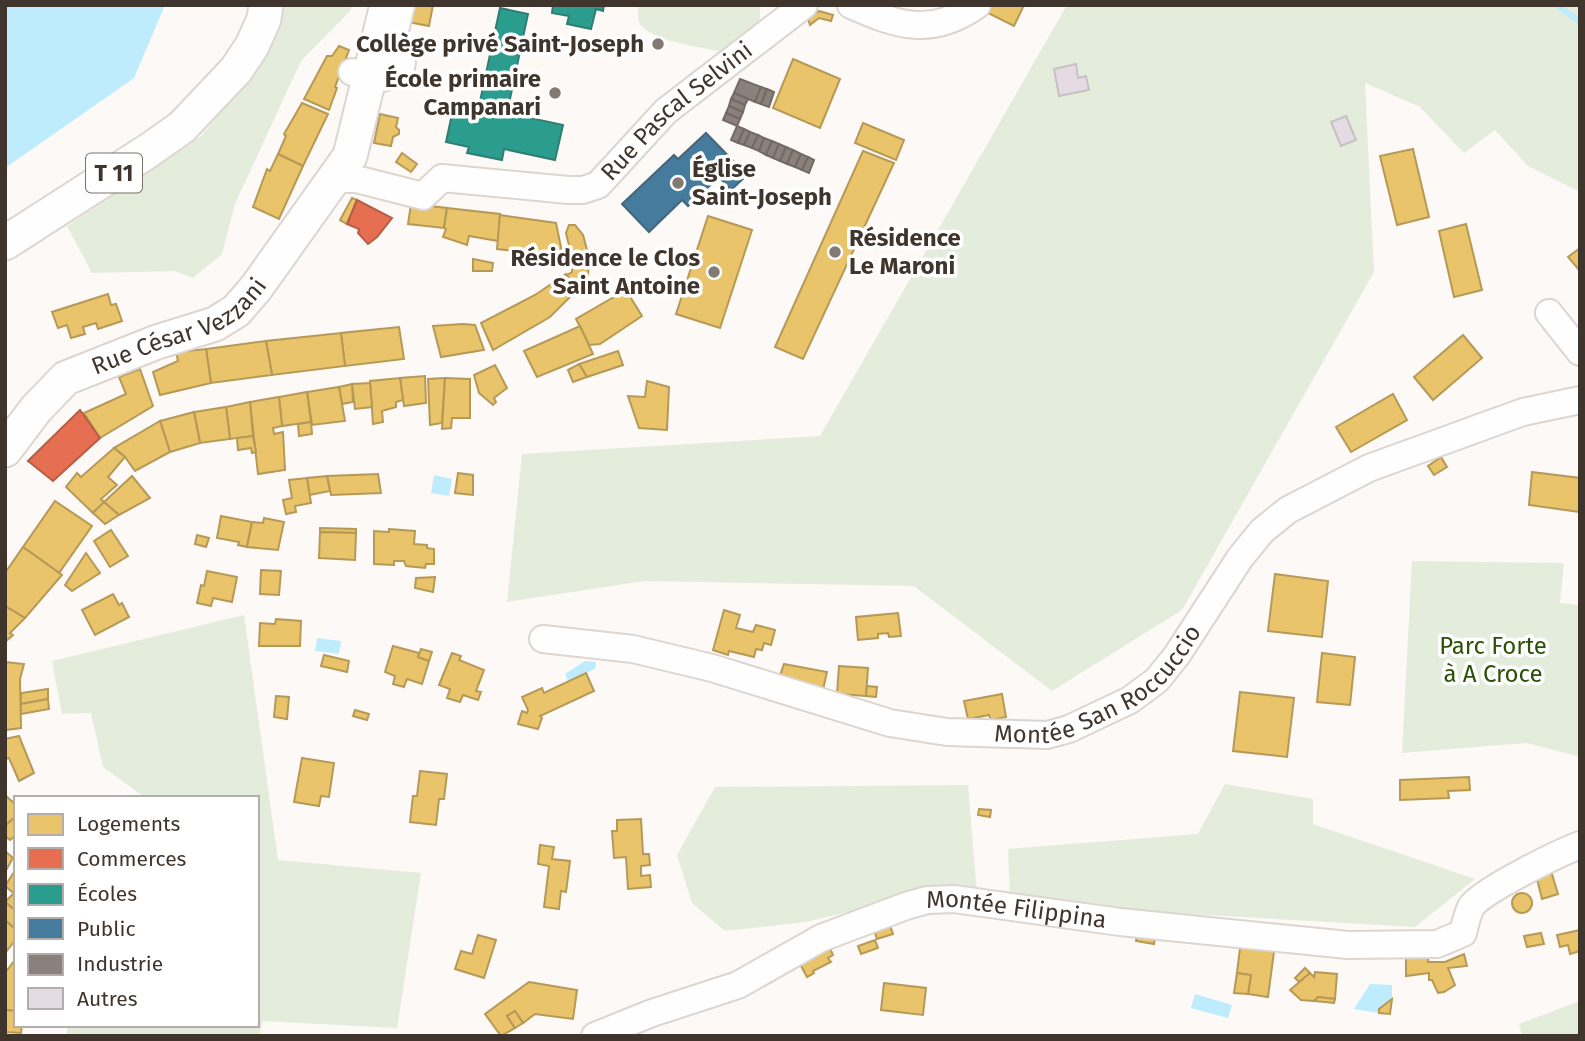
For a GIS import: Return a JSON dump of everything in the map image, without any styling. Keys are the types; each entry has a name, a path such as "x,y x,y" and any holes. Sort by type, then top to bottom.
{"main road":[{"name":"T 11","path":"214,93 236,43 247,5"},
{"name":"T 11","path":"5,243 182,127 236,70 252,46 264,19 266,5"},
{"path":"361,75 367,5"},
{"path":"332,179 333,151 387,5"},
{"name":"Rue César Vezzani","path":"5,450 36,409 66,378 157,342 215,324 236,311 256,288 332,179"}],"street":[{"path":"361,75 381,79 392,76 401,68 402,62 394,35 401,5"},
{"name":"Rue Pascal Selvini","path":"332,179 356,179 423,195 442,178 568,190 583,190 598,185 666,111 804,5"},
{"path":"851,5 894,23 919,27 944,24 977,5"},
{"path":"1549,313 1580,352"},
{"name":"Montée San Roccuccio","path":"543,639 633,649 712,668 890,723 947,732 1046,735 1069,729 1130,700 1157,680 1177,655 1240,558 1262,531 1288,510 1368,468 1523,412 1580,400"},
{"name":"Montée Filippina","path":"595,1036 652,1013 738,985 821,938 928,900 954,899 1109,920 1348,945 1437,944 1463,933 1472,906 1496,888 1580,845"}],"green space":[{"path":"286,5 352,5 351,10 301,61 235,204 222,254 193,278 175,271 92,273 67,226 201,136 234,97"},
{"path":"638,5 760,5 760,20 728,53 654,35 639,22"},
{"path":"1067,5 1580,5 1580,192 1528,166 1495,130 1464,153 1420,107 1365,83 1374,272 1182,610 1052,691 914,586 644,581 507,602 522,454 820,436"},
{"name":"Parc Forte à A Croce","path":"1412,561 1564,563 1560,603 1580,605 1580,757 1527,743 1402,753"},
{"path":"244,615 278,860 421,873 397,1028 263,1021 259,1036 66,1036 68,1027 259,1027 259,796 143,796 103,767 91,713 62,714 52,661"},
{"path":"1225,784 1313,799 1313,824 1475,879 1415,927 1084,908 1010,895 1008,849 1198,834"},
{"path":"968,785 977,894 911,897 806,922 725,931 692,903 677,855 715,787"},
{"path":"1580,1001 1580,1036 1522,1036 1519,1024"}],"water":[{"path":"5,5 165,5 134,78 5,168"},
{"path":"434,475 452,479 449,496 431,493"},
{"path":"317,638 341,641 339,654 315,651"},
{"path":"585,661 596,662 595,669 568,681 565,674"},
{"path":"1370,984 1392,985 1392,999 1379,1009 1379,1013 1354,1009"},
{"path":"1195,994 1232,1005 1228,1018 1191,1008"}],"building: Logements":[{"path":"411,5 433,5 429,26 408,22"},
{"path":"991,5 1024,5 1014,26 988,13"},
{"path":"819,11 833,15 831,21 819,18 810,25 808,19"},
{"path":"339,46 349,50 329,110 304,99 327,56 332,56"},
{"path":"793,59 840,79 820,128 773,108"},
{"path":"302,103 328,114 303,166 278,154 286,136 284,134"},
{"path":"380,114 398,118 396,127 399,134 393,137 391,146 374,143"},
{"path":"863,123 904,140 896,160 855,143"},
{"path":"1413,149 1429,217 1397,225 1380,156"},
{"name":"Résidence Le Maroni","path":"863,151 894,163 803,359 775,347"},
{"path":"402,153 417,164 411,172 396,162"},
{"path":"278,154 303,166 279,219 253,207 267,169 270,171"},
{"path":"352,198 357,200 347,224 340,220"},
{"path":"411,204 447,208 444,228 408,224"},
{"path":"447,208 500,214 498,241 469,236 467,245 443,237"},
{"path":"500,215 556,223 563,257 497,249"},
{"name":"Résidence le Clos Saint Antoine","path":"708,216 752,230 720,328 676,314"},
{"path":"1466,224 1482,290 1454,297 1439,231"},
{"path":"569,225 575,225 583,235 589,257 572,258 566,233"},
{"path":"1580,248 1580,271 1568,257"},
{"path":"589,257 588,277 575,292 567,275 572,272 572,258"},
{"path":"473,259 493,263 492,271 473,271"},
{"path":"566,274 575,292 550,317 493,350 481,323 535,295"},
{"path":"626,290 642,316 600,344 589,345 576,319"},
{"path":"108,294 111,305 116,304 122,321 98,329 96,323 83,327 85,334 71,338 67,325 58,328 52,312"},
{"path":"475,325 484,350 441,357 433,326"},
{"path":"580,326 593,354 537,377 524,351"},
{"path":"399,327 404,359 345,366 341,333"},
{"path":"341,333 345,366 272,375 266,341"},
{"path":"1463,335 1482,358 1433,400 1414,377"},
{"path":"266,341 272,375 211,383 206,349"},
{"path":"187,348 188,351 206,349 211,383 160,395 153,372 178,361 176,352"},
{"path":"618,351 623,365 587,377 579,364"},
{"path":"579,364 587,377 573,382 568,370"},
{"path":"495,365 507,388 494,398 496,402 493,405 479,393 474,375"},
{"path":"140,369 153,406 100,438 84,413 126,394 119,377"},
{"path":"425,376 426,403 404,406 400,378"},
{"path":"400,378 403,400 396,402 396,407 382,411 383,422 373,424 370,381"},
{"path":"445,378 442,423 430,425 428,379"},
{"path":"445,378 470,379 470,418 452,418 451,428 442,429"},
{"path":"647,381 669,387 667,430 639,428 628,396 645,397"},
{"path":"370,383 372,407 355,409 352,384"},
{"path":"352,384 353,402 342,404 339,387"},
{"path":"339,387 345,421 312,425 307,392"},
{"path":"307,392 311,422 282,426 279,397"},
{"path":"1393,394 1407,420 1351,452 1336,427"},
{"path":"279,397 282,426 273,428 274,434 283,432 285,470 258,474 250,402"},
{"path":"250,402 253,436 230,439 226,407"},
{"path":"226,407 230,439 200,443 194,412"},
{"path":"194,412 200,443 170,452 160,421"},
{"path":"160,421 170,452 135,471 114,448"},
{"path":"311,422 312,434 299,436 298,424"},
{"path":"253,436 256,452 252,453 251,448 238,450 237,438"},
{"path":"114,448 125,457 108,477 117,485 101,499 104,502 93,513 66,487 77,473 81,477"},
{"path":"1441,457 1447,467 1434,475 1428,466"},
{"path":"1532,472 1580,478 1580,512 1529,505"},
{"path":"458,473 473,475 473,495 455,493"},
{"path":"378,474 381,493 331,495 327,476"},
{"path":"132,476 150,498 119,515 104,502"},
{"path":"327,476 330,491 309,495 307,478"},
{"path":"307,478 311,503 295,506 296,512 286,514 283,500 292,498 289,480"},
{"path":"55,501 92,526 59,573 23,547"},
{"path":"104,502 119,515 105,524 93,513"},
{"path":"221,516 252,522 247,547 238,545 239,542 217,538"},
{"path":"264,518 284,522 278,550 247,547 252,522 263,523"},
{"path":"320,528 356,529 356,533 320,532"},
{"path":"389,529 415,531 414,544 427,545 427,548 434,549 434,564 426,564 425,568 406,566 404,561 394,561 394,565 374,564 374,531 389,532"},
{"path":"111,530 128,556 110,567 94,541"},
{"path":"320,532 356,533 355,560 319,558"},
{"path":"197,535 209,538 206,547 195,544"},
{"path":"23,547 62,575 25,618 5,606 5,573"},
{"path":"86,553 100,573 72,591 65,585"},
{"path":"261,570 281,571 279,595 260,594"},
{"path":"207,571 237,577 232,602 213,598 211,606 197,603"},
{"path":"1275,574 1328,581 1322,637 1268,631"},
{"path":"435,577 433,592 415,588 416,578"},
{"path":"113,594 119,605 122,603 129,617 95,635 82,610"},
{"path":"5,606 25,618 5,642"},
{"path":"724,610 740,615 736,628 753,632 756,625 775,630 771,645 764,643 762,650 756,649 754,657 729,651 728,655 713,650"},
{"path":"898,613 901,636 889,637 888,633 878,634 878,638 858,640 856,617"},
{"path":"276,619 301,621 300,646 259,646 260,623 275,624"},
{"path":"393,646 419,653 418,657 429,661 422,684 407,679 404,687 393,684 395,676 385,672"},
{"path":"421,649 432,652 429,661 418,657"},
{"path":"452,653 461,656 459,660 484,670 476,691 481,692 478,700 463,695 460,702 447,698 450,689 439,685"},
{"path":"1322,653 1355,657 1350,705 1317,702"},
{"path":"324,655 349,661 347,672 321,666"},
{"path":"5,662 24,664 20,679 21,728 5,730"},
{"path":"784,664 827,672 822,694 778,681"},
{"path":"839,666 868,668 866,696 837,694"},
{"path":"586,673 594,691 540,716 542,718 538,729 518,724 522,711 527,713 528,710 522,697 542,688 544,693"},
{"path":"867,686 877,687 876,697 866,696"},
{"path":"48,689 48,699 21,704 21,693"},
{"path":"1240,692 1294,698 1287,757 1233,751"},
{"path":"1002,694 1006,717 991,720 989,715 968,719 964,701"},
{"path":"276,696 289,697 287,719 274,717"},
{"path":"48,699 49,709 21,714 21,704"},
{"path":"355,710 369,714 367,720 353,716"},
{"path":"19,736 34,773 19,781 9,758 5,759 5,739"},
{"path":"302,758 334,763 329,797 321,796 319,806 294,802"},
{"path":"420,771 447,774 444,799 439,799 436,825 410,822"},
{"path":"1469,777 1470,790 1448,791 1449,798 1400,800 1400,780"},
{"path":"5,795 14,803 14,818 5,826"},
{"path":"979,809 991,810 990,817 978,815"},
{"path":"14,818 14,837 10,840 5,836 5,826"},
{"path":"641,819 643,854 649,854 650,865 641,866 641,876 650,875 651,887 628,889 626,857 614,858 612,831 617,831 617,820"},
{"path":"540,845 554,847 552,859 570,861 566,892 561,891 559,909 544,907 549,866 538,864"},
{"path":"5,851 13,858 5,872"},
{"path":"1551,871 1558,894 1542,899 1536,875"},
{"path":"14,872 14,893 5,886"},
{"path":"14,893 14,909 5,902"},
{"path":"1522,893 1529,896 1532,903 1529,910 1522,913 1515,910 1512,903 1515,896"},
{"path":"5,902 14,909 14,928 5,920"},
{"path":"5,920 14,928 14,942 6,952"},
{"path":"890,925 893,934 877,939 874,930"},
{"path":"1138,930 1156,932 1154,944 1136,941"},
{"path":"1580,930 1580,951 1570,954 1568,945 1560,947 1557,935"},
{"path":"1541,933 1544,944 1527,947 1524,936"},
{"path":"478,935 496,940 484,978 455,969 461,951 472,954"},
{"path":"875,940 878,948 861,954 858,946"},
{"path":"1241,940 1275,944 1268,997 1248,994 1251,975 1237,973"},
{"path":"829,946 833,955 828,958 831,962 807,977 799,962"},
{"path":"1406,953 1429,953 1428,962 1445,962 1464,954 1467,966 1448,968 1455,985 1438,993 1432,980 1429,980 1429,973 1406,976"},
{"path":"14,961 14,1011 5,1010 5,973"},
{"path":"1305,968 1310,973 1299,982 1295,978"},
{"path":"1315,972 1337,974 1335,999 1318,997 1314,1001 1301,1000 1290,990 1310,973 1314,977"},
{"path":"1237,973 1251,975 1248,994 1234,993"},
{"path":"529,982 577,990 573,1019 535,1014 523,1023 515,1011 507,1016 515,1028 501,1036 485,1014"},
{"path":"884,983 926,988 923,1015 881,1010"},
{"path":"1318,997 1335,999 1334,1003 1314,1001"},
{"path":"1392,999 1390,1014 1379,1013 1379,1009"},
{"path":"5,1010 14,1011 14,1027 22,1027 21,1033 5,1032"},
{"path":"515,1011 523,1023 515,1028 507,1016"}],"building: Commerces":[{"path":"357,200 392,218 368,244 358,233 359,229 347,224"},
{"path":"80,410 100,438 53,481 28,461"}],"building: Écoles":[{"path":"553,5 604,5 603,11 596,9 591,29 567,24 569,16 552,13"},
{"path":"500,8 528,14 507,113 563,125 555,160 504,149 502,160 467,153 469,147 446,142 455,100 479,106"}],"building: Public":[{"name":"Église Saint-Joseph","path":"706,133 747,175 731,190 719,177 688,206 682,200 649,232 622,204 674,155 678,159"}],"building: Industrie":[{"path":"740,79 761,87 755,102 734,93"},
{"path":"761,87 767,89 761,104 755,102"},
{"path":"767,89 774,92 769,107 761,104"},
{"path":"734,93 748,99 745,105 731,99"},
{"path":"731,99 745,105 743,112 729,106"},
{"path":"729,106 743,112 740,119 726,113"},
{"path":"726,113 740,119 737,126 723,120"},
{"path":"737,126 744,129 738,143 731,140"},
{"path":"744,129 750,132 744,145 738,143"},
{"path":"750,132 758,135 752,148 744,145"},
{"path":"758,135 764,138 759,151 752,148"},
{"path":"764,138 772,141 766,155 759,151"},
{"path":"772,141 779,144 773,158 766,155"},
{"path":"779,144 786,147 780,161 773,158"},
{"path":"786,147 793,150 787,164 780,161"},
{"path":"793,150 801,154 795,167 787,164"},
{"path":"801,154 808,157 802,170 795,167"},
{"path":"808,157 814,160 809,173 802,170"}],"building: Autres":[{"path":"1076,64 1078,78 1086,76 1089,90 1059,96 1054,69"},
{"path":"1346,116 1356,140 1341,146 1331,122"}],"waterway":[{"path":"1557,5 1580,22"}],"place":[{"name":"Collège privé Saint-Joseph","path":"658,44"},
{"name":"École primaire Campanari","path":"555,93"},
{"name":"Église Saint-Joseph","path":"678,183"},
{"name":"Résidence Le Maroni","path":"835,252"},
{"name":"Résidence le Clos Saint Antoine","path":"714,272"}]}
